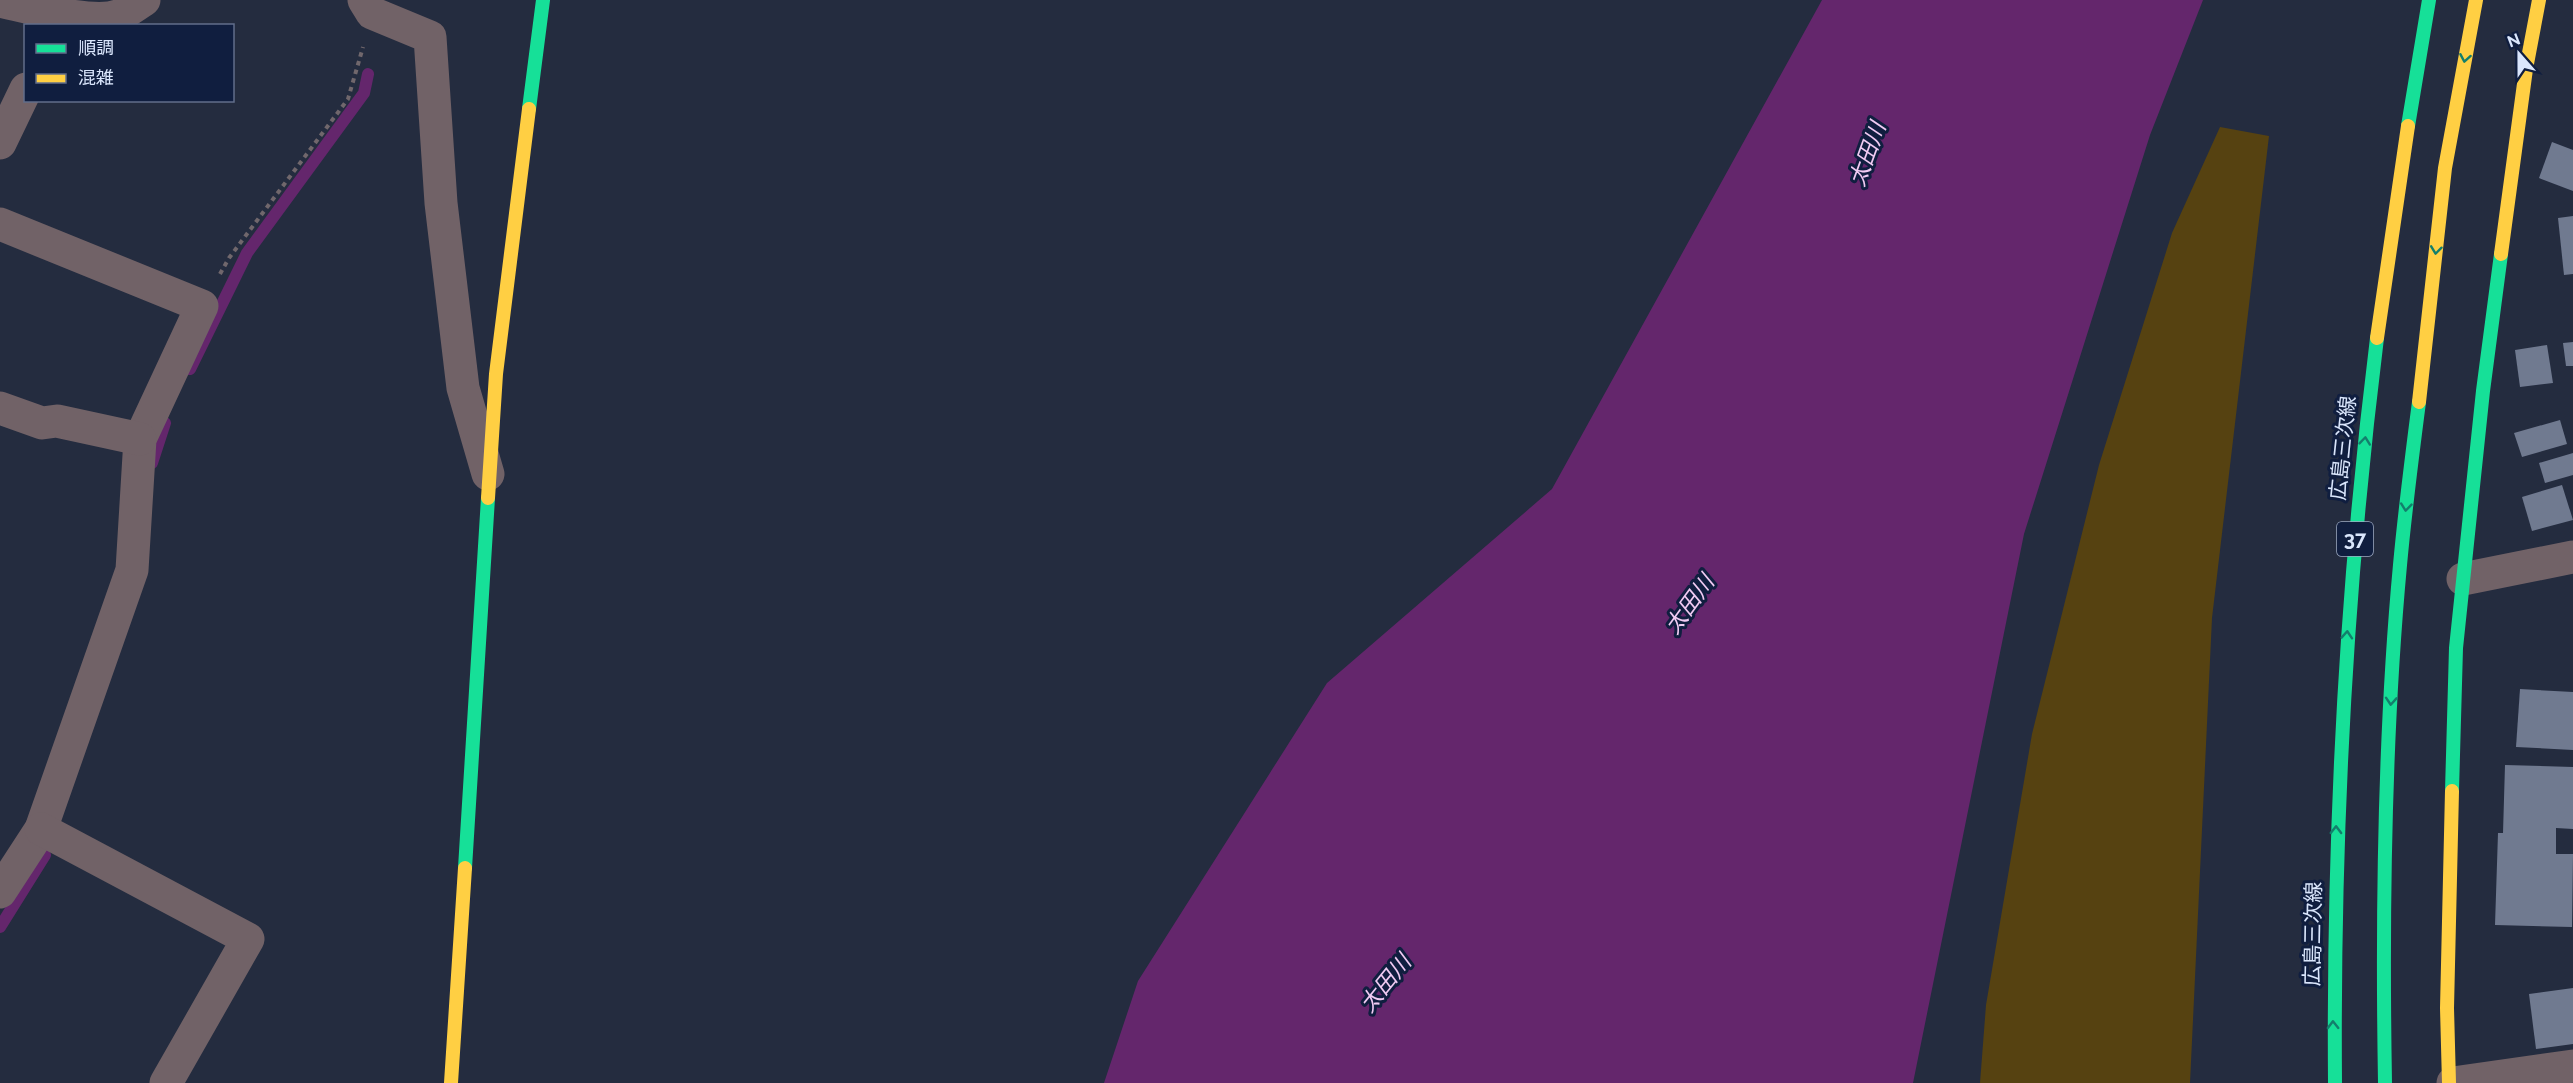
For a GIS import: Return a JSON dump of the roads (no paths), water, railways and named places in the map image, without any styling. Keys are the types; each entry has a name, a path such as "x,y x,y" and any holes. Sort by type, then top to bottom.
{"street":[{"path":"0,1 59,20 119,15 144,0"},
{"path":"451,1083 496,374 543,0"},
{"name":"広島三次線","path":"2335,1083 2332,977 2337,766 2352,574 2374,353 2402,153 2429,0"},
{"name":"37","path":"2385,1083 2383,976 2387,765 2400,565 2445,168 2476,0"},
{"path":"2539,0 2526,69 2483,391 2456,648 2447,1008 2451,1083 2573,1066"},
{"path":"368,7 430,37 441,203 463,388 489,478"},
{"path":"0,143 24,93"},
{"path":"0,224 202,306 140,438 132,570 41,829 0,892"},
{"path":"0,408 42,423 57,421 140,438"},
{"path":"2463,579 2573,557"},
{"path":"41,829 248,939 166,1083"}],"water":[{"name":"太田川","path":"1822,0 2203,0 2150,135 2024,534 1913,1083 1104,1083 1138,981 1327,683 1552,489"}],"waterway":[{"path":"190,369 247,253 364,93 368,74"},
{"path":"152,463 165,423"},
{"path":"0,927 45,855"}]}
